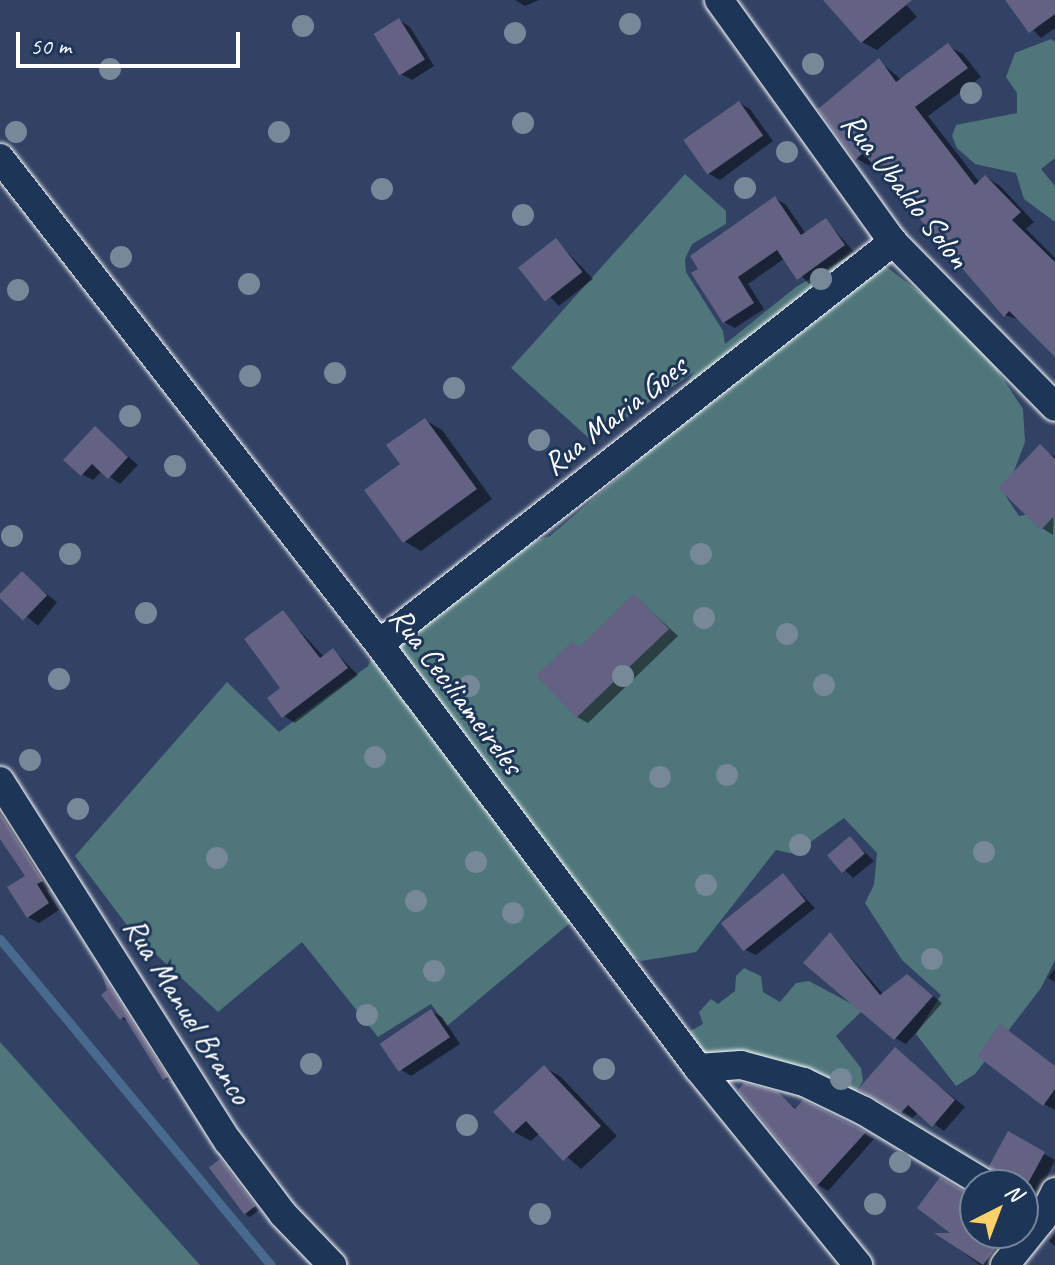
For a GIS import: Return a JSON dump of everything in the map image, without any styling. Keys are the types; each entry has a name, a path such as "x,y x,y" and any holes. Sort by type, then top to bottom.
{"street":[{"name":"Rua Ubaldo Solon","path":"719,0 893,242 1055,407"},
{"name":"Rua Ceciliameireles","path":"0,158 379,644 698,1068 858,1265"},
{"name":"Rua Maria Goes","path":"379,644 893,242"},
{"name":"Rua Manuel Branco","path":"0,781 228,1141 283,1214 332,1265"},
{"path":"698,1068 741,1065 804,1082 864,1111 960,1169"},
{"path":"1039,1207 1055,1192"}],"green space":[{"path":"1051,39 1055,42 1055,158 1041,169 1055,186 1055,222 1024,199 1016,173 975,164 957,148 952,136 956,125 1017,113 1017,93 1006,77 1015,53"},
{"path":"685,174 726,211 726,224 692,244 685,259 686,272 723,331 725,344 796,287 853,253 888,268 956,320 983,348 1023,409 1025,442 1005,495 1019,516 1055,510 1055,960 1041,988 975,1074 956,1086 916,1034 941,995 902,960 865,903 874,885 877,853 844,818 794,854 776,850 696,952 641,961 570,923 447,1026 431,1004 378,1037 302,942 218,1012 132,932 75,856 227,682 279,732 368,666 391,617 455,566 550,536 639,460 694,372 592,441 511,368"},
{"path":"744,968 761,976 763,992 780,1002 796,983 809,981 863,1010 836,1036 861,1068 863,1081 856,1092 698,1068 683,1035 703,1024 699,1012 711,999 718,1004 735,991 736,976"},
{"path":"0,1042 200,1265 0,1265"}],"building":[{"path":"823,0 912,0 861,43"},
{"path":"1005,0 1055,0 1055,14 1029,33"},
{"path":"399,18 425,60 400,75 374,34"},
{"path":"948,43 968,68 915,107 975,185 985,175 1021,212 1012,220 1055,262 1055,357 1009,311 1004,317 863,153 855,160 818,109 879,58 896,82"},
{"path":"739,101 763,135 707,174 683,140"},
{"path":"775,196 801,235 826,218 845,245 797,280 777,250 738,277 754,303 723,323 691,273 698,269 690,256"},
{"path":"556,238 582,272 545,301 518,268"},
{"path":"425,418 477,489 403,543 364,490 400,464 386,445"},
{"path":"95,426 128,457 108,479 92,464 81,476 63,460"},
{"path":"1040,444 1055,459 1055,515 1041,530 998,488"},
{"path":"22,571 47,595 23,620 0,598 0,594"},
{"path":"634,593 669,629 576,718 536,675 573,641 579,647"},
{"path":"283,610 320,658 333,648 348,668 282,718 267,698 280,688 244,639"},
{"path":"0,813 43,881 37,884 49,903 27,918 7,887 25,876 0,839"},
{"path":"850,836 865,854 842,873 827,855"},
{"path":"783,873 806,901 743,951 721,923"},
{"path":"830,932 880,995 907,974 933,996 894,1040 803,963"},
{"path":"102,974 168,1077 163,1080 124,1017 120,1020 101,995 107,990"},
{"path":"431,1009 450,1037 399,1072 380,1044"},
{"path":"1000,1024 1055,1066 1055,1089 1043,1106 977,1056"},
{"path":"895,1047 955,1100 932,1127 908,1105 901,1113 858,1089"},
{"path":"544,1065 601,1126 563,1161 526,1121 513,1133 493,1112"},
{"path":"744,1083 778,1092 795,1109 803,1100 866,1132 816,1187 738,1090"},
{"path":"1008,1131 1045,1152 1036,1169 991,1169 989,1166"},
{"path":"220,1159 256,1206 244,1215 209,1167"},
{"path":"940,1177 959,1188 959,1249 995,1249 983,1265 934,1233 950,1233 917,1208"}],"waterway":[{"path":"0,939 271,1265"}]}
